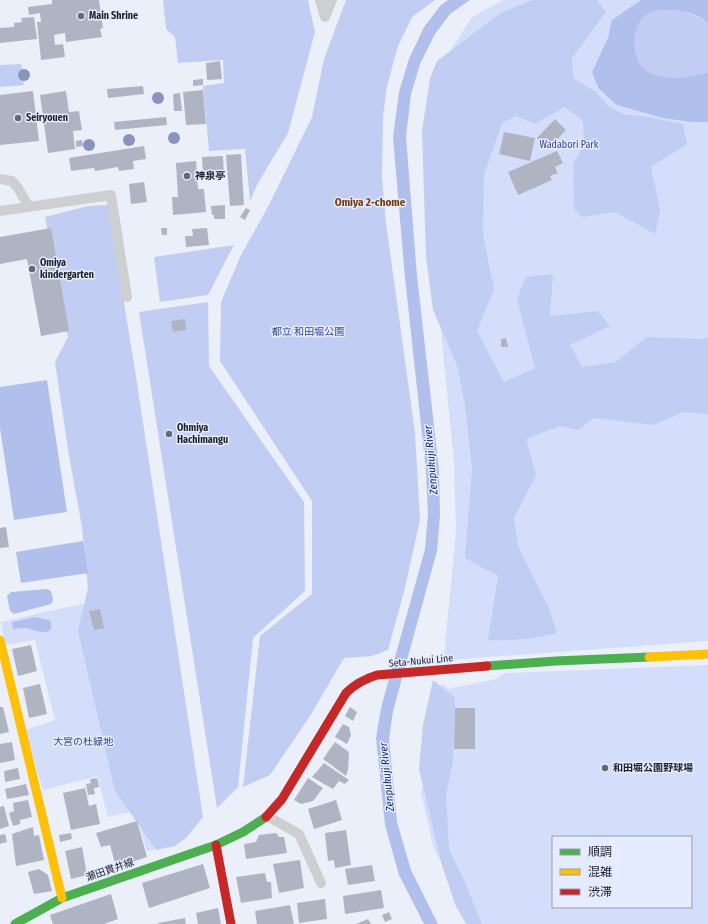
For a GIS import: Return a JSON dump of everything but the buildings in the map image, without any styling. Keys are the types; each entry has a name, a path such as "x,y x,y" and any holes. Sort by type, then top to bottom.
{"main road":[{"path":"0,640 62,898"},
{"name":"Seta-Nukui Line","path":"216,845 243,832 267,816 282,799 291,785 346,693 356,683 364,678 377,675 422,671 556,661 708,654"},
{"path":"216,845 231,924"},
{"name":"瀬田貫井線","path":"15,924 62,898 216,845"}],"lane":[{"path":"320,0 325,17 332,0"},
{"path":"0,179 12,181 29,207"},
{"path":"0,211 111,195 127,297"},
{"path":"267,816 299,834 321,883"}],"green space":[{"path":"163,0 308,0 315,32 288,133 258,183 250,201 245,149 209,151 203,86 224,83 223,60 178,63 175,37 166,29"},
{"name":"都立 和田堀公園","path":"346,0 435,0 412,17 398,46 387,86 383,116 382,178 386,223 415,433 420,520 404,592 388,650 372,656 344,658 310,716 270,775 243,787 260,636 312,594 312,501 220,361 221,302 241,255 269,205 312,117 324,59"},
{"name":"Wadabori Park","path":"503,0 708,0 708,641 449,660 444,655 456,532 454,461 442,342 429,176 438,69 472,17"},
{"path":"533,0 597,0 606,12 572,58 573,78 596,92 608,106 625,115 643,116 683,124 687,144 651,167 660,210 655,234 615,212 582,217 574,209 573,164 584,144 583,121 565,107 535,124 516,116 502,123 484,175 483,235 494,289 477,331 504,382 535,368 517,299 526,277 553,274 550,316 598,311 610,326 570,345 582,367 616,362 646,337 708,338 708,414 684,412 653,425 594,418 578,430 560,426 526,439 536,475 514,518 518,546 548,606 557,633 522,639 488,640 498,576 465,558 472,469 465,405 457,365 433,310 426,257 422,131 430,78 437,61 502,12"},
{"path":"681,10 708,23 708,73 671,78 650,73 639,61 636,53 635,35 637,26 641,19 651,12"},
{"path":"21,64 22,69 26,71 28,75 23,80 24,85 0,87 0,65"},
{"path":"108,205 135,370 203,817 187,837 175,846 156,850 115,791 78,631 88,588 82,527 69,456 55,362 68,337 45,217 88,206"},
{"path":"234,245 208,295 160,302 154,257"},
{"path":"208,302 209,366 304,502 305,591 253,638 238,787 217,808 139,312"},
{"name":"大宮の杜緑地","path":"85,603 139,768 154,850 147,851 135,811 108,817 97,776 43,790 25,730 55,720 35,640 5,645 1,622"},
{"name":"和田堀公園野球場","path":"708,665 708,924 475,924 434,849 421,793 442,683 448,689 496,679 505,673"},
{"path":"433,680 455,698 453,762 446,794 449,849 464,880 482,924 466,924 455,904 441,862 419,769 423,725"}],"water":[{"name":"Zenpukuji River","path":"448,0 470,0 450,14 435,34 420,64 411,94 406,137 417,276 439,470 440,515 437,551 393,711 389,739 397,822 411,870 438,924 424,924 399,875 385,825 376,738 381,708 425,549 428,514 426,471 405,278 393,137 399,92 409,59 424,27 441,5"},
{"path":"641,0 708,0 708,23 696,15 678,10 650,12 641,20 637,27 635,45 639,62 650,73 671,78 708,73 708,122 692,122 663,118 617,105 599,89 592,72 608,38 612,20"},
{"path":"47,380 67,512 14,520 0,428 0,387"},
{"path":"83,541 88,573 21,583 16,552"},
{"path":"47,589 51,591 53,600 51,604 14,614 10,611 7,596 11,592"},
{"path":"35,617 51,621 51,629 44,632 26,628 13,629 12,622"}],"traffic: fast":[{"path":"487,666 649,657"},
{"path":"15,924 62,898 216,845 243,832 266,817"}],"traffic: slow":[{"path":"0,640 62,898"},
{"path":"649,657 708,654"}],"traffic: jam":[{"path":"266,817 282,799 346,693 356,684 377,675 487,666"},
{"path":"216,845 231,924"}],"place":[{"name":"Main Shrine","path":"81,16"},
{"name":"Seiryouen","path":"18,118"},
{"name":"神泉亭","path":"187,176"},
{"name":"Omiya kindergarten","path":"32,269"},
{"name":"Ohmiya Hachimangu","path":"169,434"},
{"name":"和田堀公園野球場","path":"605,768"}],"district":[{"name":"Omiya 2-chome","path":"370,202"}]}
